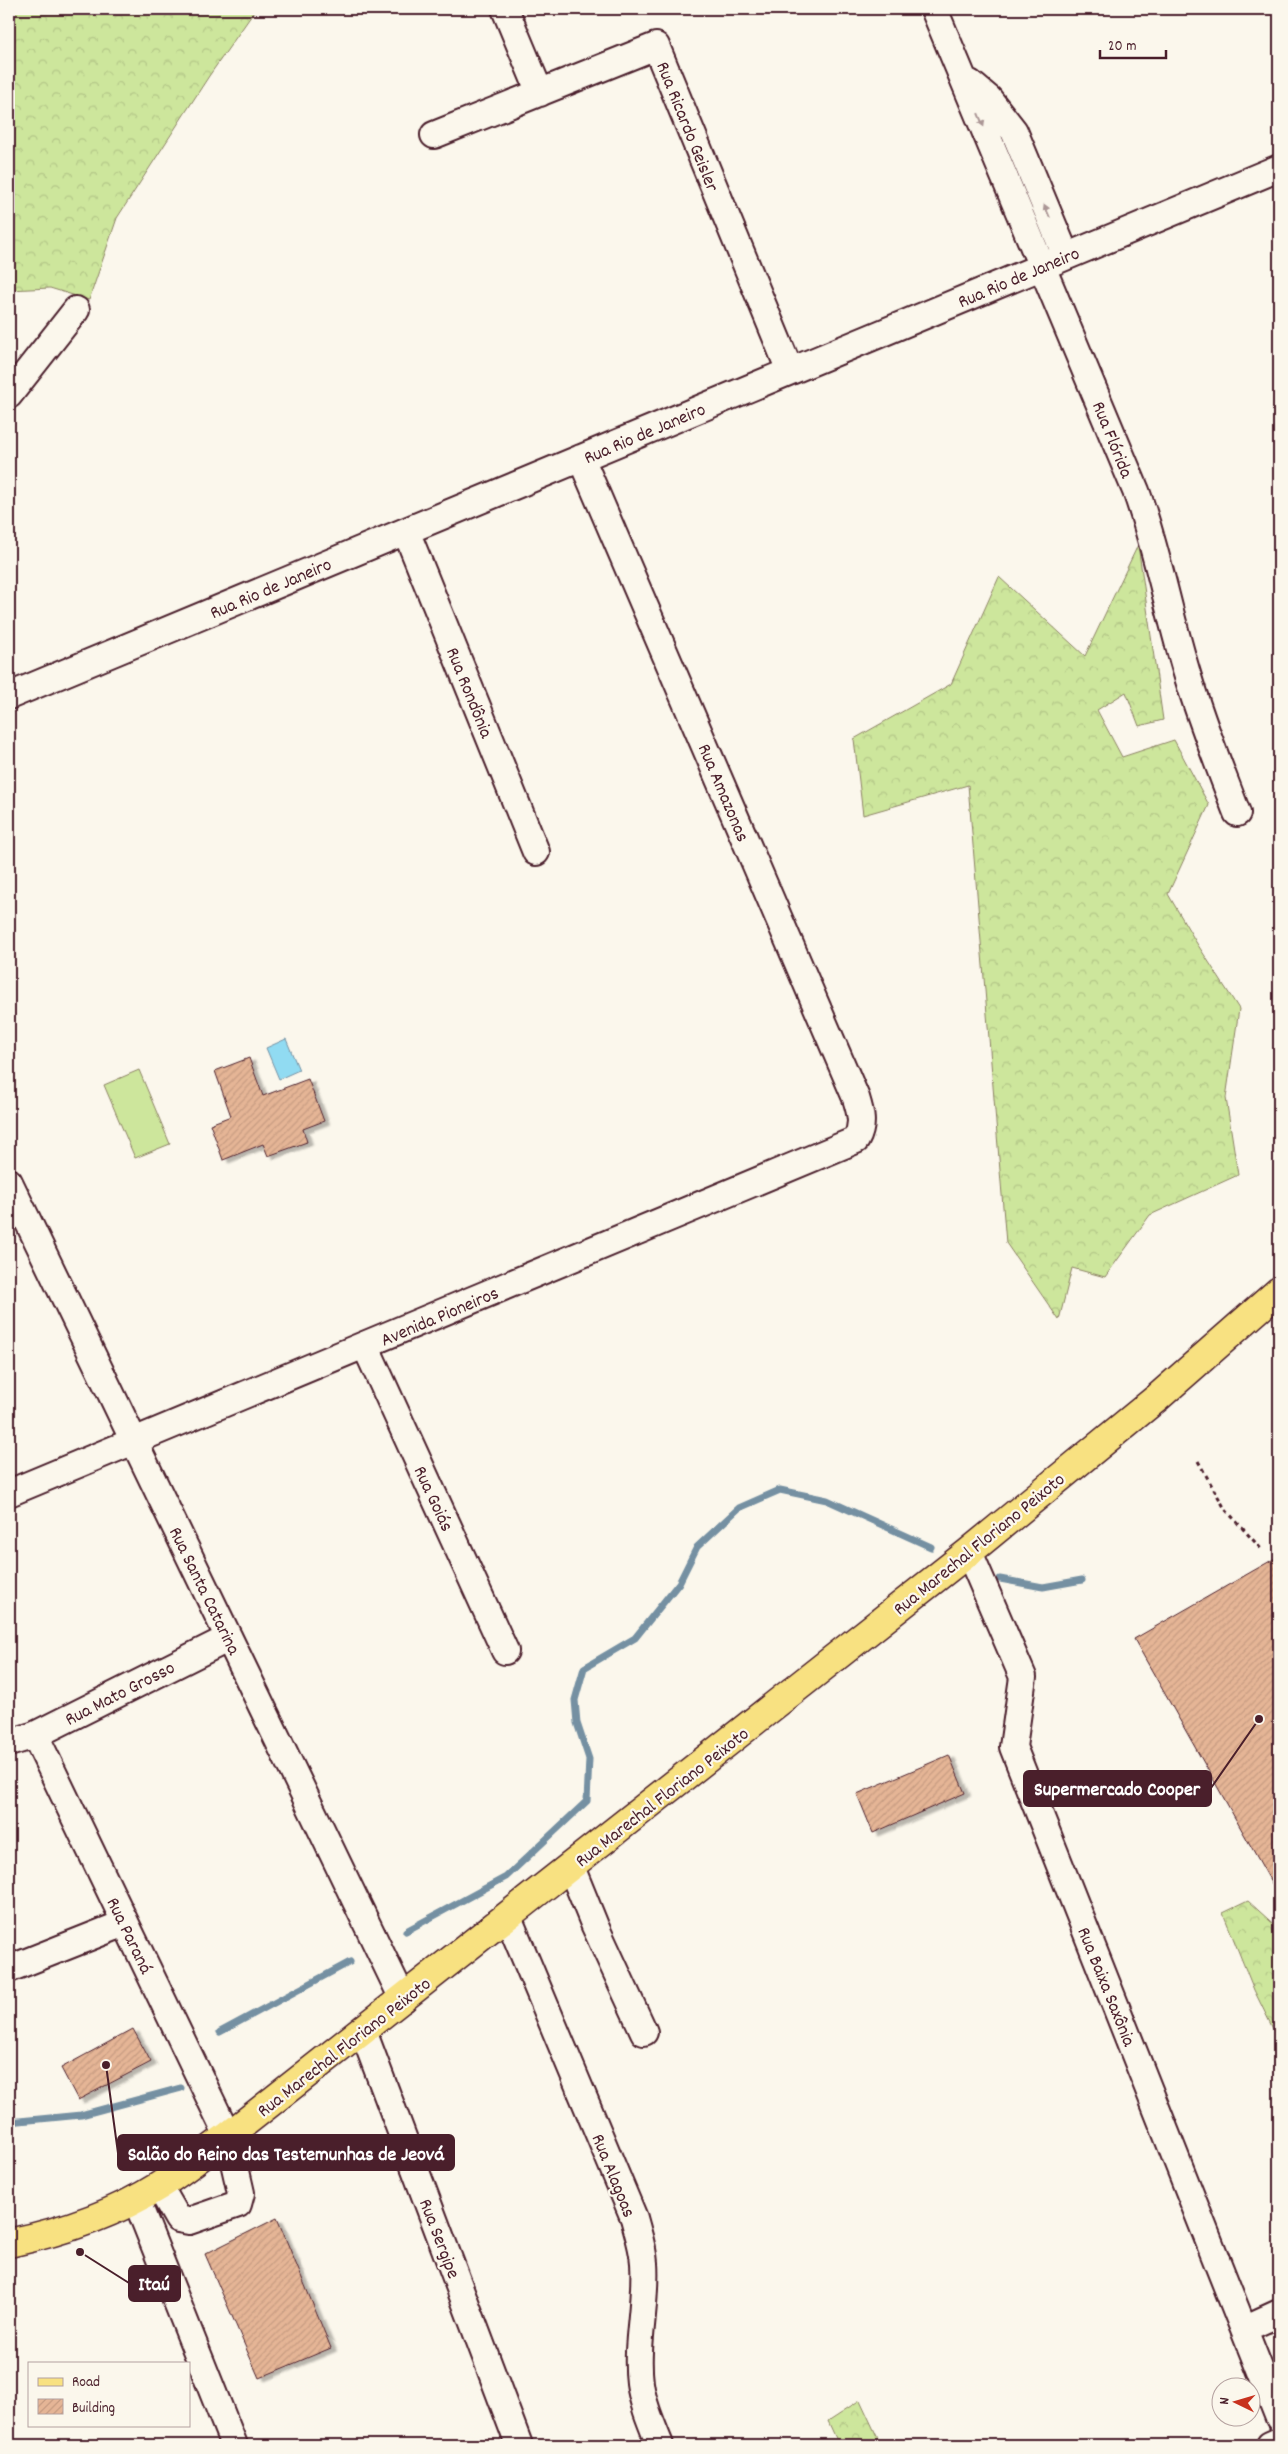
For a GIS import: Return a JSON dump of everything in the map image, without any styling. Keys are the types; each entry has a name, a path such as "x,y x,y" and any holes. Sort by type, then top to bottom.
{"main road":[{"name":"Rua Marechal Floriano Peixoto","path":"9,2243 41,2236 92,2220 136,2199 160,2186 228,2136 969,1552 1157,1398 1279,1291"}],"street":[{"path":"505,9 540,93"},
{"name":"Rua Flórida","path":"934,9 1146,518 1187,676 1203,725 1237,813"},
{"name":"Rua Ricardo Geisler","path":"434,135 656,46 790,371"},
{"name":"Rua Flórida","path":"962,75 989,100 1014,131 1066,256"},
{"name":"Rua Rio de Janeiro","path":"9,696 1279,168"},
{"path":"9,395 76,310"},
{"name":"Rua Amazonas","path":"581,458 856,1098 861,1114 862,1128"},
{"name":"Rua Rondônia","path":"406,531 536,852"},
{"name":"Avenida Pioneiros","path":"9,1493 843,1147 856,1140 862,1128"},
{"name":"Rua Santa Catarina","path":"9,1182 403,1999"},
{"name":"Rua Goiás","path":"365,1345 504,1651"},
{"name":"Rua Baixa Saxônia","path":"969,1552 1023,1677 1013,1747 1279,2418"},
{"name":"Rua Mato Grosso","path":"9,1743 35,1735 229,1638"},
{"name":"Rua Paraná","path":"35,1735 228,2136 241,2193 238,2204 189,2221 183,2221 178,2219 160,2186"},
{"path":"571,1867 595,1926 644,2032"},
{"name":"Rua Alagoas","path":"508,1917 630,2209 641,2242 644,2265 638,2360 640,2384 647,2414 660,2445"},
{"path":"9,1969 125,1923"},
{"name":"Rua Sergipe","path":"363,2031 520,2445"},
{"path":"136,2199 234,2445"},
{"path":"1244,2329 1279,2313"},
{"path":"1270,2445 1279,2441"}],"path":[{"path":"1198,1461 1225,1509 1264,1551"}],"green space":[{"path":"9,9 256,9 209,76 117,218 89,300 50,288 9,290"},
{"path":"1138,545 1163,720 1139,726 1126,692 1097,710 1122,757 1174,740 1209,805 1168,894 1239,1009 1226,1098 1238,1175 1150,1215 1105,1277 1072,1268 1059,1320 1006,1243 968,785 863,815 854,739 951,684 999,577 1085,656"},
{"path":"139,1070 170,1144 135,1158 104,1085"},
{"path":"1248,1901 1279,1929 1279,2041 1254,1990 1223,1913"},
{"path":"860,2400 881,2445 839,2445 828,2421"}],"water":[{"path":"286,1039 299,1070 279,1079 266,1048"}],"building":[{"path":"249,1058 263,1096 308,1079 324,1121 303,1129 307,1142 268,1156 263,1144 223,1160 210,1124 231,1116 215,1071"},
{"path":"1279,1556 1279,1896 1134,1639"},
{"path":"949,1755 965,1793 873,1833 857,1794"},
{"path":"133,2029 151,2062 78,2100 61,2068"},
{"path":"277,2218 331,2348 259,2378 205,2254"}],"waterway":[{"path":"406,1931 506,1877 587,1801 589,1759 577,1723 575,1700 584,1668 635,1638 679,1583 697,1547 739,1508 780,1490 827,1500 931,1547"},
{"path":"1000,1579 1043,1587 1082,1580"},
{"path":"220,2032 350,1962"},
{"path":"9,2122 81,2115 181,2088"}],"place":[{"name":"Supermercado Cooper","path":"1259,1719"},
{"name":"Salão do Reino das Testemunhas de Jeová","path":"106,2065"},
{"name":"Itaú","path":"80,2252"}]}
